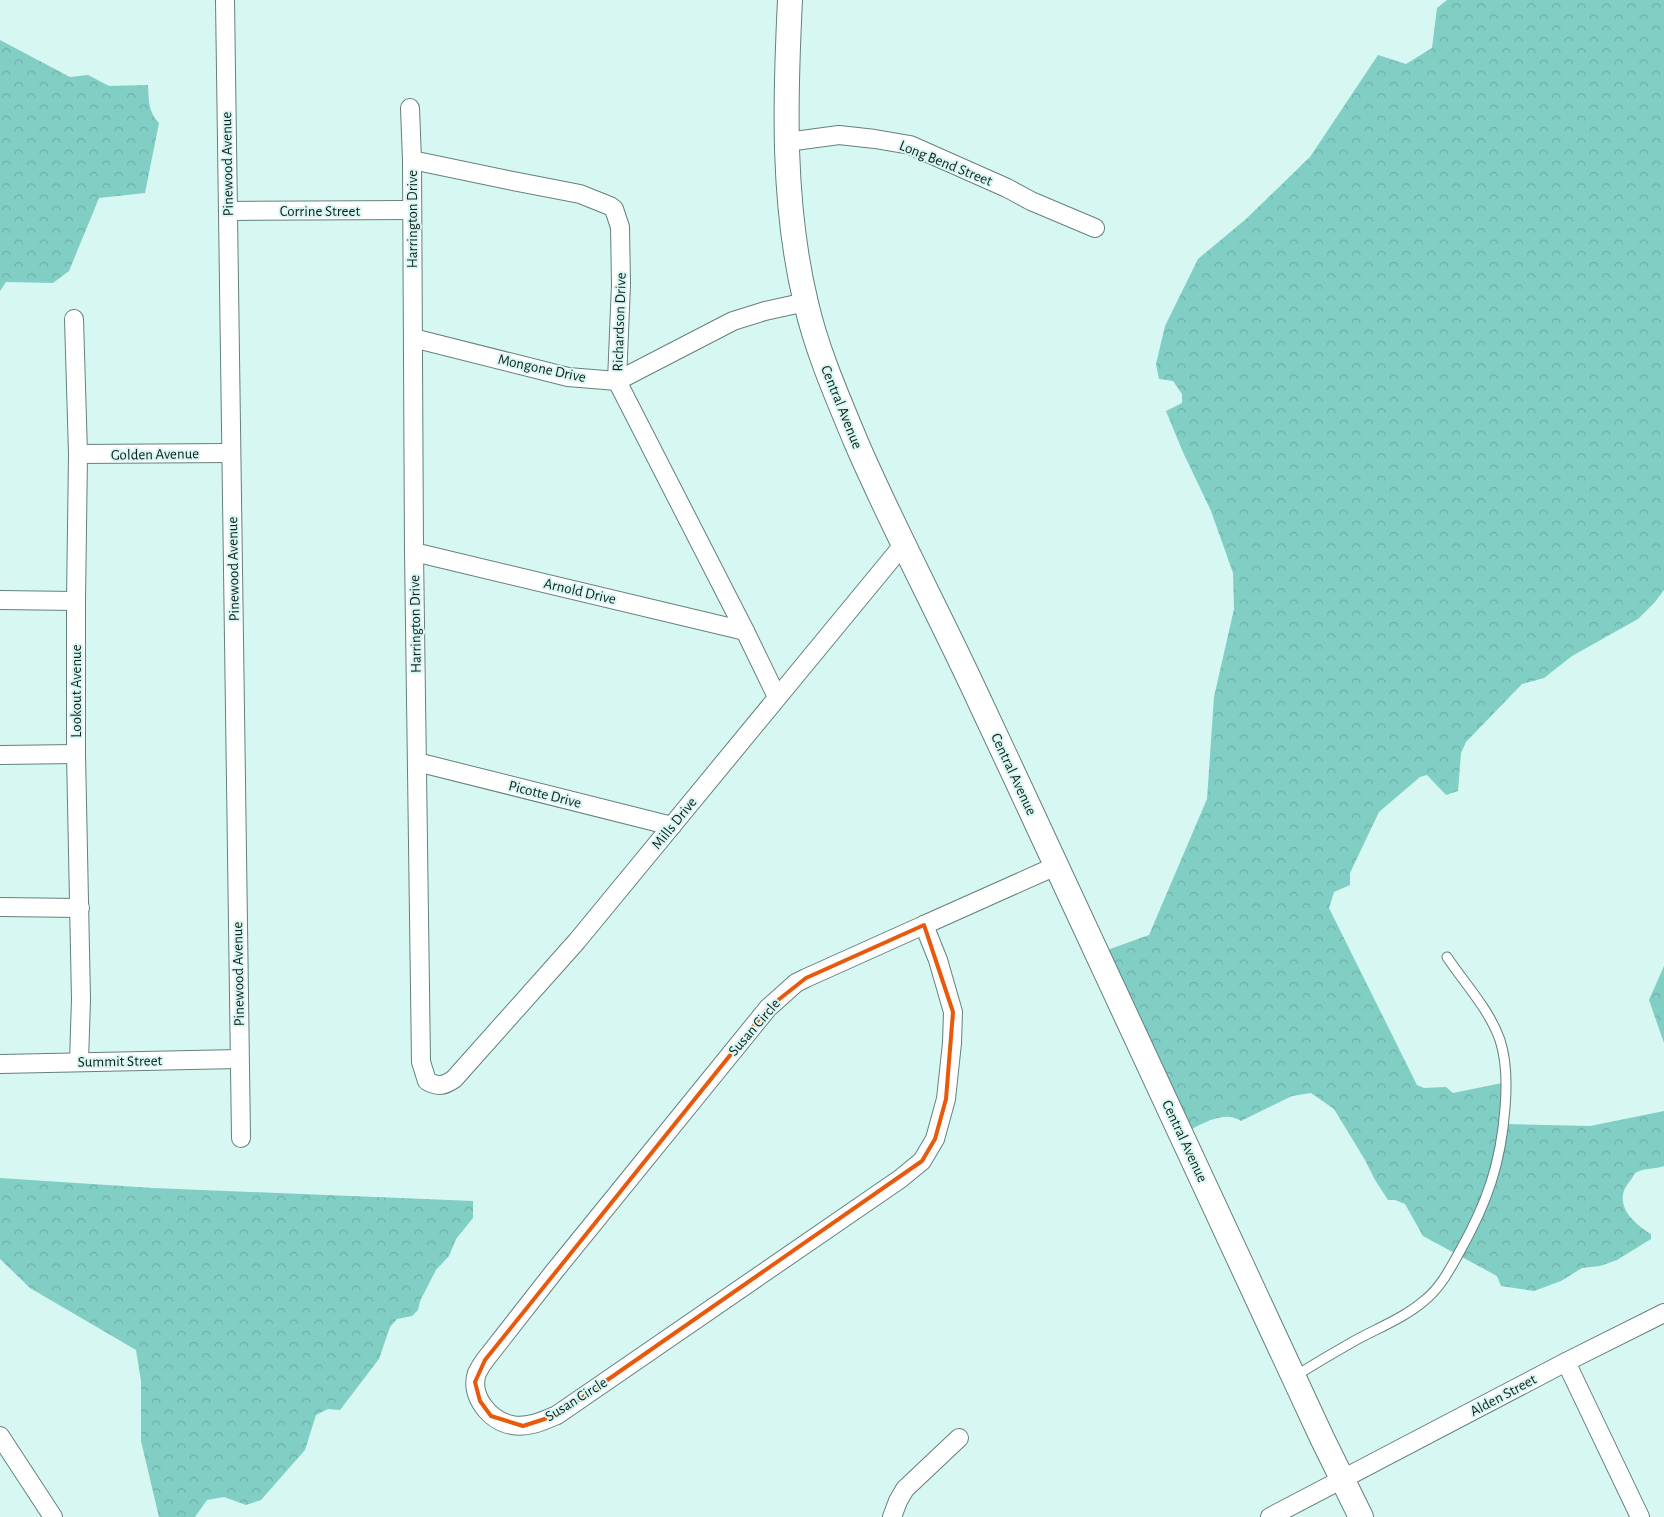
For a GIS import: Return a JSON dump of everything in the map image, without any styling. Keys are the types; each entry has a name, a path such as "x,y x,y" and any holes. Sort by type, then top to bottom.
{"main road":[{"name":"Central Avenue","path":"790,0 787,142 790,209 795,250 806,302 828,376 903,545 972,684 1361,1517"}],"street":[{"name":"Pinewood Avenue","path":"225,0 240,1138"},
{"name":"Harrington Drive","path":"410,108 421,1062 427,1081 433,1084"},
{"name":"Long Bend Street","path":"787,142 838,135 910,145 1007,188 1031,201 1095,228"},
{"name":"Richardson Drive","path":"412,160 580,194 614,209 620,227 621,284 618,381 777,697"},
{"name":"Corrine Street","path":"228,211 412,210"},
{"path":"618,381 733,321 765,310 806,302"},
{"name":"Lookout Avenue","path":"74,320 78,454 76,754 80,908 80,1062"},
{"name":"Mongone Drive","path":"413,338 568,376 618,381"},
{"name":"Golden Avenue","path":"78,454 231,453"},
{"name":"Mills Drive","path":"433,1084 438,1086 445,1085 454,1079 577,941 903,545"},
{"name":"Arnold Drive","path":"414,552 745,631"},
{"path":"0,600 76,602"},
{"path":"0,755 76,754"},
{"name":"Picotte Drive","path":"417,762 672,826"},
{"name":"Susan Circle","path":"924,925 938,960 953,1012 946,1099 935,1139 922,1161 900,1179 557,1415 523,1426 511,1425 492,1416 480,1401 476,1382 477,1373 485,1360 558,1266 768,1008 796,983 806,978 896,936 1056,866"},
{"path":"0,907 80,908"},
{"name":"Summit Street","path":"0,1064 240,1058"},
{"name":"Alden Street","path":"1270,1517 1566,1362 1664,1313"},
{"path":"1566,1362 1640,1517"},
{"path":"0,1436 52,1517"},
{"path":"892,1517 905,1489 959,1438"}],"lane":[{"path":"1294,1377 1357,1340 1387,1326 1426,1300 1445,1279 1470,1234 1490,1190 1503,1137 1507,1088 1505,1063 1500,1040 1479,1000 1447,957"}],"highlighted area":[{"path":"924,925 953,1012 946,1099 935,1139 922,1161 557,1415 523,1426 491,1416 480,1401 475,1382 485,1360 768,1008 806,978"}],"green space":[{"path":"1447,0 1664,0 1664,590 1638,619 1572,656 1544,678 1522,684 1466,742 1461,753 1458,791 1446,795 1427,775 1420,777 1379,812 1350,873 1350,885 1334,892 1329,908 1417,1085 1424,1088 1446,1087 1453,1093 1507,1082 1507,1124 1590,1126 1664,1111 1664,1166 1636,1173 1625,1189 1623,1197 1624,1205 1631,1218 1651,1234 1651,1239 1617,1260 1600,1266 1582,1268 1561,1281 1534,1291 1501,1286 1497,1276 1423,1236 1405,1204 1395,1200 1388,1200 1334,1109 1311,1093 1292,1096 1241,1121 1234,1118 1220,1117 1184,1133 1099,953 1149,935 1207,799 1214,697 1234,609 1233,573 1211,511 1166,411 1182,403 1182,394 1173,381 1159,379 1156,364 1165,326 1198,259 1246,219 1310,157 1378,55 1406,64 1432,48 1437,8"},
{"path":"0,40 70,77 88,75 109,86 148,85 151,110 159,123 145,193 99,198 69,271 53,283 6,282 0,291"},
{"path":"1664,966 1664,1043 1649,1000"},
{"path":"0,1178 153,1188 473,1201 473,1218 456,1239 449,1256 436,1270 420,1301 418,1310 412,1316 397,1319 390,1327 379,1359 340,1410 328,1409 316,1415 305,1450 261,1500 246,1505 224,1497 207,1500 195,1517 159,1517 141,1441 141,1381 136,1350 30,1288 0,1259"}]}
